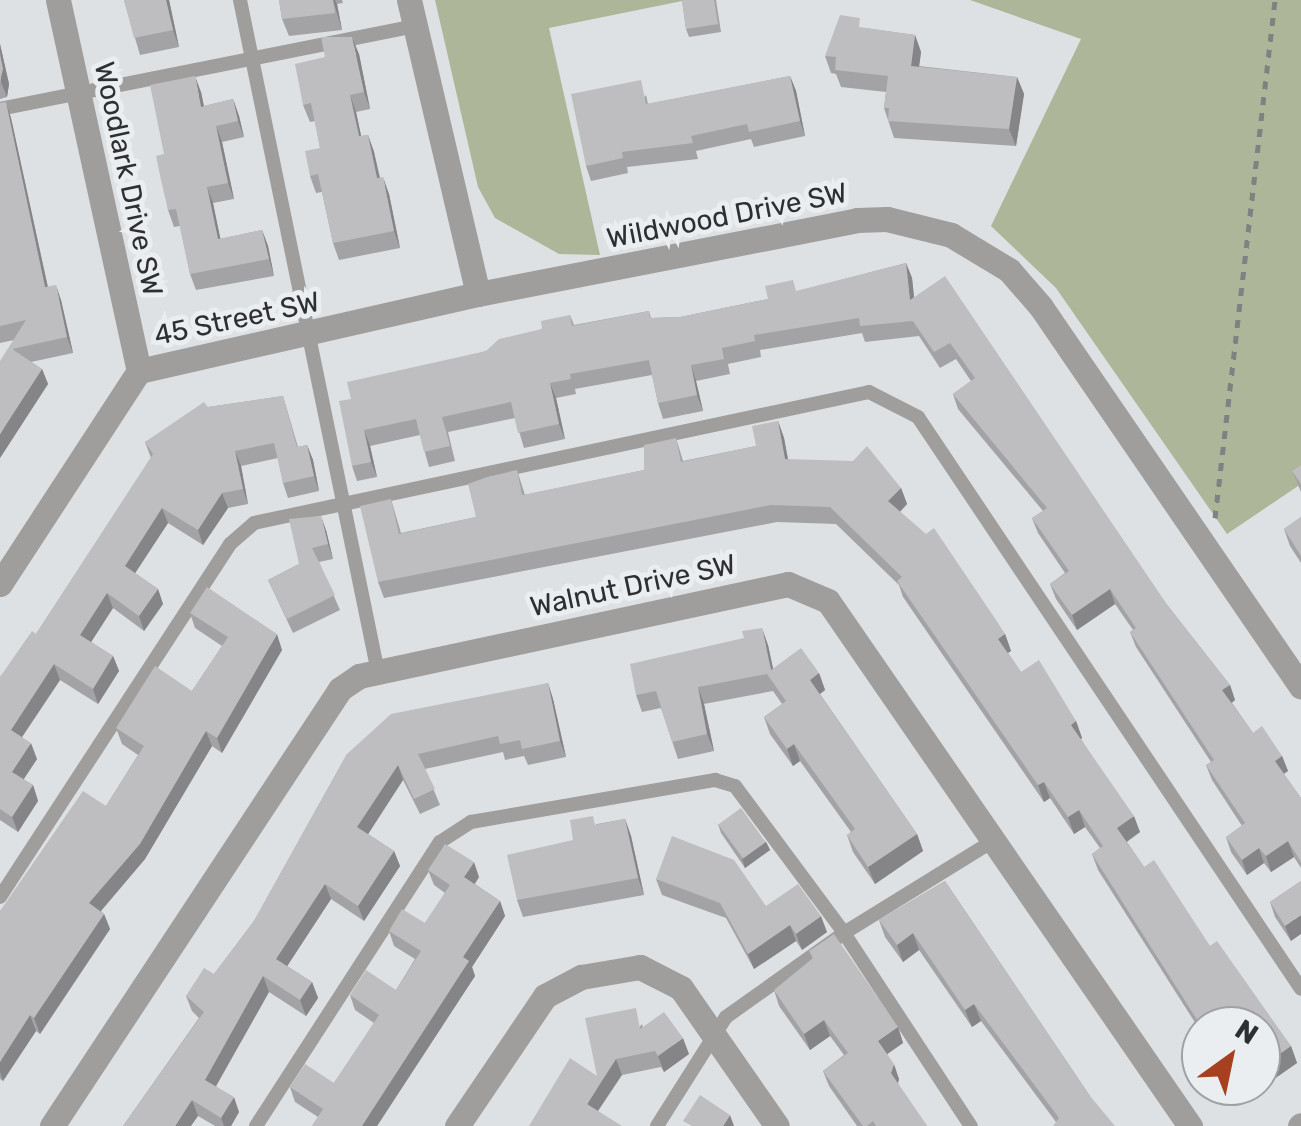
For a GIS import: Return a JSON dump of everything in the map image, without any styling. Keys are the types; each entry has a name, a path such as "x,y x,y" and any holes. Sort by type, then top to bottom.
{"street":[{"name":"Woodlark Drive SW","path":"58,0 139,371"},
{"path":"409,0 478,294"},
{"name":"Wildwood Drive SW","path":"478,294 856,220 887,219 951,235 1009,270 1041,307 1301,688"},
{"name":"45 Street SW","path":"0,584 139,371 304,337 478,294"},
{"name":"Walnut Drive SW","path":"52,1126 318,714 340,689 378,672 763,588 810,589 835,611 1190,1126"},
{"path":"457,1126 534,1008 581,976 640,967 670,977 777,1126"}],"lane":[{"path":"240,0 304,337 378,672"},
{"path":"0,109 415,26"},
{"path":"0,898 230,544 254,523 869,392 918,417 1301,989"},
{"path":"256,1126 440,842 470,822 715,780 734,786 844,932 971,1126"},
{"path":"657,1126 726,1017 844,932 993,841"}],"path":[{"path":"1214,523 1275,0"}],"green space":[{"path":"435,0 687,0 549,28 600,255 559,254 495,218 478,187"},
{"path":"970,0 1301,0 1301,484 1227,534 1056,288 991,226 1081,39"}],"building":[{"path":"124,0 166,0 173,30 134,38"},
{"path":"279,0 333,0 335,13 282,19"},
{"path":"682,0 714,0 718,24 686,29"},
{"path":"840,15 860,18 859,27 915,35 911,66 1017,77 1009,129 888,121 889,108 884,108 888,76 835,70 836,57 825,56"},
{"path":"321,37 352,37 364,92 350,95 359,136 368,135 377,178 383,177 394,231 333,243 318,174 310,176 305,151 320,148 311,103 303,105 295,64 325,57"},
{"path":"195,76 201,107 233,99 238,121 216,126 228,183 207,187 218,239 262,230 269,259 190,274 176,209 168,210 161,180 156,156 164,154 150,85"},
{"path":"790,76 800,121 749,132 747,124 691,136 693,143 622,152 623,158 586,166 571,94 641,80 646,104"},
{"path":"6,102 45,287 56,285 67,337 12,349 42,369 0,434 0,361 26,320 0,326 0,103"},
{"path":"906,263 910,300 945,276 1168,606 1230,685 1222,690 1253,733 1262,726 1282,756 1275,761 1301,798 1301,862 1288,841 1266,856 1259,848 1242,860 1226,837 1245,823 1206,765 1214,760 1130,632 1136,628 1110,589 1072,615 1050,584 1069,571 1032,518 1047,508 953,394 975,378 950,343 934,352 913,321 860,326 859,318 754,335 755,341 722,348 724,359 691,365 697,395 658,403 649,360 570,374 571,379 550,383 559,424 518,433 511,402 442,417 450,446 424,452 416,419 364,430 371,462 352,466 339,401 351,399 347,382 486,351 499,339 542,329 541,321 570,315 572,326 649,311 650,318 680,317 768,299 765,286 793,280 796,291"},
{"path":"283,396 297,447 307,445 314,476 283,483 274,443 235,451 243,489 222,493 198,530 162,508 125,566 158,589 139,616 107,593 80,635 113,656 93,689 54,664 11,730 31,743 12,772 33,785 12,817 0,809 0,677 32,631 36,634 153,454 145,442 204,402 208,407"},
{"path":"778,421 785,459 853,461 867,446 901,488 888,501 926,534 934,528 1005,634 998,639 1021,672 1039,660 1076,721 1071,725 1134,816 1117,828 1144,867 1154,860 1210,946 1217,941 1263,1006 1188,1006 1092,854 1103,846 1079,810 1068,817 1044,782 1038,785 897,581 902,577 830,507 771,505 378,582 360,506 391,499 399,534 476,517 468,484 487,477 517,470 522,495 644,470 644,445 676,438 681,462 756,446 752,426"},
{"path":"1301,465 1301,484 1292,471"},
{"path":"321,516 328,544 312,548 335,595 287,619 268,580 299,564 289,519"},
{"path":"1301,517 1301,556 1284,529"},
{"path":"207,587 277,634 217,738 206,731 140,844 89,903 104,914 0,1062 0,911 83,791 106,806 144,746 116,728 155,666 192,691 228,637 190,613"},
{"path":"762,628 771,670 801,648 819,673 810,680 917,834 868,867 847,835 855,829 794,744 787,749 764,717 786,701 767,674 698,687 707,734 672,742 656,691 636,695 630,664 744,638 742,631"},
{"path":"548,683 560,741 522,749 520,740 500,744 498,736 418,754 435,789 414,799 398,765 357,827 394,851 358,906 325,884 276,959 312,982 300,1000 263,976 205,1080 234,1097 221,1118 192,1100 175,1126 123,1126 204,1012 186,996 204,968 214,974 254,921 347,754 391,714"},
{"path":"741,808 766,842 743,858 718,824"},
{"path":"593,816 595,825 625,819 638,878 517,900 507,855 573,840 570,820"},
{"path":"672,836 734,860 766,906 798,884 821,916 796,934 790,925 748,954 720,903 656,879"},
{"path":"445,844 474,862 464,877 500,901 463,957 469,961 362,1126 312,1126 323,1109 290,1087 305,1064 334,1083 379,1015 350,995 366,970 396,990 421,951 389,931 402,909 425,923 450,885 428,870"},
{"path":"945,881 1090,1096 1115,1126 1053,1126 1059,1118 974,1004 965,1010 913,933 897,945 879,920"},
{"path":"1301,881 1301,915 1285,926 1270,902"},
{"path":"834,934 898,1027 878,1041 894,1064 891,1073 927,1126 876,1126 873,1121 863,1126 823,1071 848,1053 824,1020 804,1034 774,990 813,958 809,951"},
{"path":"636,1008 640,1029 664,1012 683,1038 658,1056 655,1051 616,1059 587,1104 622,1126 529,1126 570,1058 597,1076 585,1018"},
{"path":"1281,1032 1291,1046 1281,1053"},
{"path":"700,1095 730,1115 723,1126 692,1126 683,1121"}]}
